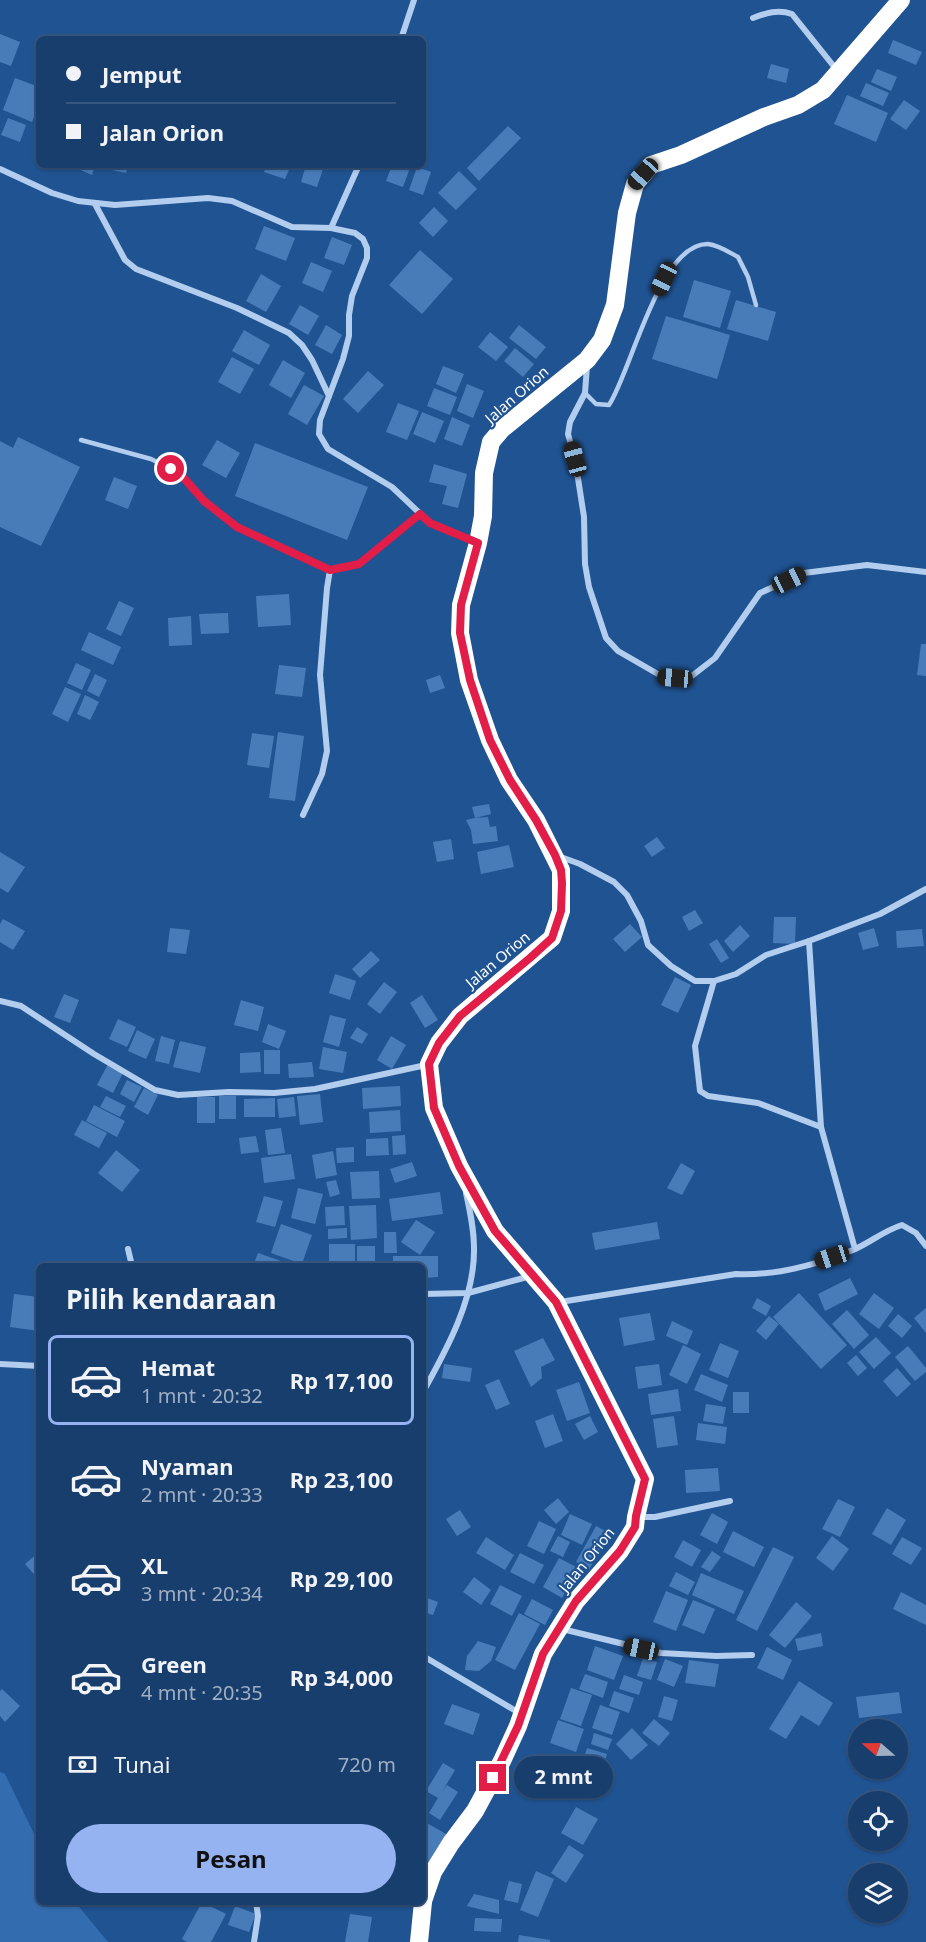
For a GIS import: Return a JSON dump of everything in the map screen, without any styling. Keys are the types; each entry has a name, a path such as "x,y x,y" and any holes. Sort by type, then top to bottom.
{"highway":[{"name":"Jalan Orion","path":"426,1893 434,1872 451,1843 475,1810 502,1761 518,1726 543,1654 576,1601 620,1551 635,1527 645,1479 556,1302 495,1231 459,1166 434,1108 429,1064 439,1043 460,1016 552,938 561,911 561,870 536,820 510,780 490,740 470,680 460,633 461,605 483,516 484,473 491,442 502,429 587,360 602,340 615,305 627,213 635,183 651,165 681,155 764,117 798,105 823,90 901,0"},
{"name":"Jalan Orion","path":"419,1942 423,1905"}],"street":[{"path":"402,36 414,0"},
{"path":"753,18 769,12 783,11 792,14 838,72"},
{"path":"331,228 358,168"},
{"path":"0,169 52,193 78,201 115,205 208,198 232,201 292,226 331,228 355,233 363,238 367,248 365,266 352,296 349,336 343,359 320,420 319,434 328,449 392,487 430,523 478,543"},
{"path":"95,204 125,260 136,268 237,308 289,333 302,345 312,360 329,396"},
{"path":"587,360 585,393 570,422 568,434 575,459 584,517 585,564 589,587 606,638 618,651 644,668 663,677 688,679 715,658 760,593 804,573 867,565 926,573"},
{"path":"303,815 322,774 327,751 320,675 330,570"},
{"path":"555,855 580,864 614,882 627,895 641,921 648,945 671,966 695,981 714,981 736,974 766,955 809,942 880,914 926,889"},
{"path":"809,942 821,1127 855,1249"},
{"path":"714,981 695,1046 700,1091 708,1096 759,1104 821,1127"},
{"path":"0,1001 21,1006 94,1054 155,1090 178,1095 229,1092 274,1093 315,1089 429,1064"},
{"path":"426,1383 461,1318 468,1293 474,1250 472,1220 459,1166"},
{"path":"556,1302 736,1274 757,1275 778,1272 855,1249 888,1230 902,1226 916,1233 926,1246"},
{"path":"128,1249 131,1263"},
{"path":"426,1294 468,1293 533,1275"},
{"path":"0,1364 36,1366"},
{"path":"636,1516 655,1517 730,1501"},
{"path":"558,1628 661,1653 752,1655"},
{"path":"426,1658 522,1714"},
{"path":"254,1942 258,1916 256,1905"}],"lane":[{"path":"585,393 596,404 609,405 617,392 646,316 664,279 679,258 690,249 708,244 738,257 748,277 756,304"},
{"path":"81,440 151,459 171,469 183,477 204,501 237,527 330,570 359,564 420,514"}],"shaded area":[{"path":"0,1772 5,1774 36,1838 36,1905 77,1905 108,1942 0,1942"}],"building":[{"path":"0,34 20,42 11,66 0,62"},
{"path":"893,40 922,52 916,65 888,53"},
{"path":"771,64 789,69 786,83 767,78"},
{"path":"877,69 897,77 891,91 871,82"},
{"path":"15,78 36,86 36,112 32,122 3,110"},
{"path":"866,83 889,93 883,106 860,96"},
{"path":"847,95 888,113 876,142 834,124"},
{"path":"904,100 920,111 906,130 890,119"},
{"path":"8,118 26,125 20,142 1,135"},
{"path":"508,126 521,138 479,181 467,168"},
{"path":"78,168 94,168 92,175"},
{"path":"108,168 127,168 126,173"},
{"path":"266,168 290,168 285,179 264,172"},
{"path":"305,168 323,169 317,187 301,182"},
{"path":"391,168 410,168 403,187 386,181"},
{"path":"417,168 431,172 423,195 409,190"},
{"path":"459,171 477,189 456,210 438,193"},
{"path":"434,207 448,221 433,237 419,223"},
{"path":"264,226 295,238 286,261 255,249"},
{"path":"332,237 352,245 344,265 324,258"},
{"path":"420,250 453,279 422,314 389,285"},
{"path":"311,262 332,271 323,292 302,283"},
{"path":"261,274 281,286 266,312 246,301"},
{"path":"694,280 731,291 720,328 683,317"},
{"path":"736,300 776,312 768,341 727,329"},
{"path":"300,305 319,316 308,335 289,324"},
{"path":"666,316 730,335 717,379 652,359"},
{"path":"326,325 342,335 332,354 315,345"},
{"path":"519,325 546,347 536,359 509,338"},
{"path":"244,330 270,345 259,365 232,351"},
{"path":"490,332 508,347 496,361 478,347"},
{"path":"515,348 534,364 523,377 504,361"},
{"path":"232,357 254,369 240,394 218,382"},
{"path":"283,360 305,373 291,398 269,385"},
{"path":"443,366 464,374 456,393 436,384"},
{"path":"368,371 384,385 358,413 343,399"},
{"path":"467,384 484,391 473,418 457,411"},
{"path":"304,385 324,396 307,425 288,414"},
{"path":"434,388 457,397 450,415 427,406"},
{"path":"398,403 419,411 407,440 386,432"},
{"path":"422,412 444,421 435,443 413,434"},
{"path":"452,417 470,425 462,446 444,439"},
{"path":"18,437 80,467 41,546 0,527 0,441 13,448"},
{"path":"217,440 240,453 226,478 202,465"},
{"path":"255,443 368,487 347,540 235,496"},
{"path":"434,464 467,474 458,508 442,504 447,486 429,482"},
{"path":"114,477 137,486 128,509 105,500"},
{"path":"289,594 291,625 258,627 256,596"},
{"path":"119,601 134,608 121,636 106,629"},
{"path":"228,613 229,633 201,634 199,614"},
{"path":"191,616 192,645 169,646 168,618"},
{"path":"89,632 121,647 113,665 81,650"},
{"path":"921,644 926,644 926,676 917,675"},
{"path":"76,663 91,670 82,690 67,683"},
{"path":"279,665 306,668 302,697 275,694"},
{"path":"95,674 107,680 99,697 87,691"},
{"path":"440,675 445,688 430,693 426,680"},
{"path":"65,687 81,694 68,722 52,714"},
{"path":"85,695 99,702 90,720 77,714"},
{"path":"278,732 304,736 295,801 269,798"},
{"path":"252,733 274,736 269,768 247,765"},
{"path":"489,804 491,814 475,818 472,807"},
{"path":"488,817 490,827 496,826 498,841 473,844 471,830 466,820"},
{"path":"657,837 665,848 652,857 644,846"},
{"path":"451,839 454,859 437,862 433,842"},
{"path":"509,845 514,867 481,874 477,852"},
{"path":"0,852 25,867 8,893 0,888"},
{"path":"695,910 703,923 689,931 682,917"},
{"path":"774,917 796,917 795,944 773,943"},
{"path":"3,919 25,931 13,950 0,942 0,924"},
{"path":"630,924 642,937 625,952 613,939"},
{"path":"740,925 750,936 733,952 724,941"},
{"path":"170,928 190,930 186,954 167,952"},
{"path":"874,928 879,946 863,950 858,933"},
{"path":"922,929 924,946 897,948 896,931"},
{"path":"717,939 729,958 721,963 709,944"},
{"path":"371,951 380,960 360,978 352,969"},
{"path":"335,974 356,981 350,1000 329,993"},
{"path":"675,977 691,985 678,1013 661,1005"},
{"path":"384,982 397,992 380,1014 367,1004"},
{"path":"64,994 79,1000 70,1023 54,1017"},
{"path":"422,995 438,1020 425,1028 410,1003"},
{"path":"241,1000 264,1007 258,1031 234,1025"},
{"path":"330,1015 346,1019 339,1047 323,1042"},
{"path":"118,1019 136,1027 127,1047 109,1039"},
{"path":"268,1024 286,1031 279,1049 262,1042"},
{"path":"357,1027 368,1034 362,1044 350,1038"},
{"path":"137,1030 155,1039 146,1059 128,1051"},
{"path":"161,1036 175,1040 169,1064 155,1061"},
{"path":"391,1036 406,1045 392,1069 377,1060"},
{"path":"180,1041 206,1047 200,1073 173,1067"},
{"path":"323,1047 347,1052 343,1073 319,1069"},
{"path":"264,1050 280,1050 280,1074 264,1074"},
{"path":"260,1052 261,1072 240,1073 240,1053"},
{"path":"312,1062 314,1077 289,1078 288,1064"},
{"path":"108,1064 123,1073 113,1093 97,1085"},
{"path":"127,1080 142,1087 134,1102 120,1094"},
{"path":"400,1086 401,1106 363,1109 362,1088"},
{"path":"144,1088 158,1095 148,1115 134,1107"},
{"path":"320,1094 323,1122 300,1125 297,1096"},
{"path":"106,1096 126,1106 120,1117 100,1107"},
{"path":"219,1096 236,1096 236,1119 219,1119"},
{"path":"197,1097 215,1097 215,1123 197,1123"},
{"path":"294,1097 296,1116 279,1118 277,1099"},
{"path":"275,1098 275,1117 244,1117 244,1099"},
{"path":"94,1105 125,1121 117,1137 86,1121"},
{"path":"400,1110 401,1131 370,1133 369,1112"},
{"path":"82,1120 107,1133 99,1148 74,1135"},
{"path":"281,1128 285,1153 268,1155 265,1130"},
{"path":"405,1135 406,1154 393,1155 392,1136"},
{"path":"256,1136 259,1152 241,1154 239,1138"},
{"path":"388,1138 389,1155 366,1156 366,1139"},
{"path":"354,1147 354,1162 337,1163 336,1148"},
{"path":"116,1150 140,1170 122,1192 98,1173"},
{"path":"333,1151 337,1175 316,1179 312,1155"},
{"path":"291,1154 295,1179 264,1183 261,1158"},
{"path":"412,1162 417,1176 395,1183 390,1169"},
{"path":"681,1163 695,1171 682,1195 667,1188"},
{"path":"379,1171 380,1198 352,1199 350,1172"},
{"path":"336,1180 340,1194 330,1197 326,1182"},
{"path":"298,1188 323,1194 315,1224 291,1218"},
{"path":"440,1192 443,1214 392,1221 389,1199"},
{"path":"264,1196 283,1201 275,1227 256,1222"},
{"path":"376,1205 377,1238 351,1240 349,1206"},
{"path":"344,1206 345,1225 326,1226 325,1207"},
{"path":"416,1220 435,1232 420,1255 401,1242"},
{"path":"657,1222 660,1239 595,1250 592,1233"},
{"path":"281,1224 312,1235 302,1263 271,1253"},
{"path":"347,1228 347,1238 328,1239 328,1229"},
{"path":"384,1232 396,1232 397,1253 384,1253"},
{"path":"329,1244 355,1244 355,1263 329,1263"},
{"path":"357,1246 375,1246 375,1263 357,1263"},
{"path":"258,1253 281,1261 281,1263 254,1263"},
{"path":"393,1256 438,1256 438,1277 426,1278 426,1263 393,1263"},
{"path":"850,1278 858,1294 825,1311 818,1294"},
{"path":"799,1293 847,1345 821,1369 773,1317"},
{"path":"874,1293 894,1308 879,1329 859,1314"},
{"path":"14,1294 36,1297 36,1331 10,1327"},
{"path":"757,1298 771,1306 766,1316 752,1308"},
{"path":"926,1308 926,1333 914,1318"},
{"path":"847,1310 869,1335 854,1349 832,1324"},
{"path":"650,1313 655,1340 624,1346 619,1318"},
{"path":"898,1314 912,1326 902,1338 888,1326"},
{"path":"769,1316 779,1324 766,1340 756,1331"},
{"path":"672,1321 693,1331 687,1345 666,1336"},
{"path":"876,1337 891,1353 874,1369 859,1352"},
{"path":"543,1338 555,1360 541,1367 542,1378 531,1387 514,1351"},
{"path":"720,1343 739,1351 728,1378 709,1370"},
{"path":"683,1345 701,1354 687,1384 669,1375"},
{"path":"908,1346 926,1368 926,1372 915,1381 895,1357"},
{"path":"856,1355 867,1368 858,1376 847,1363"},
{"path":"444,1364 472,1368 470,1382 442,1378"},
{"path":"659,1364 662,1385 638,1389 635,1367"},
{"path":"897,1368 911,1384 897,1397 883,1381"},
{"path":"701,1374 728,1385 722,1402 694,1390"},
{"path":"499,1379 510,1404 496,1410 485,1385"},
{"path":"579,1382 590,1413 567,1421 556,1390"},
{"path":"678,1389 681,1411 651,1415 648,1394"},
{"path":"733,1392 749,1392 749,1413 733,1413"},
{"path":"706,1404 726,1407 723,1424 703,1421"},
{"path":"553,1414 563,1441 545,1448 535,1421"},
{"path":"590,1416 598,1432 584,1440 575,1424"},
{"path":"674,1416 678,1445 657,1448 653,1419"},
{"path":"698,1423 727,1427 725,1444 696,1440"},
{"path":"718,1468 720,1491 686,1493 685,1470"},
{"path":"558,1498 569,1512 556,1524 544,1510"},
{"path":"838,1499 855,1507 840,1537 822,1529"},
{"path":"887,1508 906,1520 891,1545 872,1534"},
{"path":"460,1510 471,1527 457,1536 446,1519"},
{"path":"712,1513 728,1522 717,1544 700,1535"},
{"path":"570,1514 592,1524 582,1545 561,1535"},
{"path":"539,1521 556,1529 544,1554 527,1546"},
{"path":"596,1526 609,1533 589,1570 576,1562"},
{"path":"733,1531 764,1547 754,1567 723,1552"},
{"path":"558,1536 570,1542 563,1557 550,1551"},
{"path":"832,1536 849,1549 833,1571 816,1558"},
{"path":"486,1537 514,1555 505,1570 476,1553"},
{"path":"902,1537 922,1548 911,1565 892,1554"},
{"path":"683,1540 701,1550 692,1567 674,1557"},
{"path":"773,1547 794,1557 757,1631 736,1620"},
{"path":"712,1551 721,1557 710,1572 701,1567"},
{"path":"520,1553 544,1565 534,1584 510,1572"},
{"path":"36,1555 36,1577 25,1564"},
{"path":"559,1558 578,1568 562,1598 543,1587"},
{"path":"676,1572 695,1582 688,1595 669,1586"},
{"path":"701,1573 744,1591 734,1614 692,1595"},
{"path":"474,1577 491,1590 481,1605 463,1592"},
{"path":"500,1585 522,1596 512,1616 490,1604"},
{"path":"666,1591 688,1600 676,1631 653,1622"},
{"path":"901,1592 926,1605 926,1625 893,1609"},
{"path":"427,1598 438,1602 433,1615 426,1613"},
{"path":"532,1599 553,1610 545,1625 524,1614"},
{"path":"693,1600 715,1609 704,1634 682,1625"},
{"path":"796,1602 812,1616 785,1648 769,1635"},
{"path":"519,1613 540,1624 515,1670 495,1660"},
{"path":"821,1633 823,1646 798,1651 795,1639"},
{"path":"478,1641 496,1647 491,1661 479,1671 465,1670 467,1656"},
{"path":"595,1646 623,1656 614,1680 587,1670"},
{"path":"767,1647 792,1660 783,1680 757,1668"},
{"path":"643,1658 657,1662 651,1680 637,1676"},
{"path":"665,1659 683,1666 674,1687 657,1680"},
{"path":"689,1660 719,1664 715,1687 685,1683"},
{"path":"585,1674 608,1682 603,1698 579,1689"},
{"path":"624,1675 643,1682 639,1695 619,1689"},
{"path":"799,1681 833,1703 819,1726 801,1715 786,1739 769,1729"},
{"path":"571,1688 592,1695 581,1726 560,1719"},
{"path":"2,1689 20,1706 5,1722 0,1716 0,1691"},
{"path":"614,1691 634,1698 629,1713 609,1706"},
{"path":"899,1692 902,1713 859,1718 856,1697"},
{"path":"664,1696 678,1700 672,1721 658,1717"},
{"path":"452,1704 480,1714 473,1735 444,1724"},
{"path":"600,1705 620,1712 612,1735 592,1728"},
{"path":"654,1719 670,1733 659,1746 642,1733"},
{"path":"558,1720 584,1729 576,1752 550,1743"},
{"path":"632,1728 648,1745 631,1760 616,1744"},
{"path":"594,1733 612,1739 608,1750 591,1744"},
{"path":"587,1748 607,1754 597,1787 577,1781"},
{"path":"443,1763 455,1770 442,1792 447,1785 458,1792 440,1820 429,1813 438,1798 426,1791"},
{"path":"576,1807 598,1819 583,1845 561,1833"},
{"path":"426,1823 448,1835 428,1869 426,1868"},
{"path":"569,1845 584,1855 566,1883 551,1873"},
{"path":"536,1871 554,1879 538,1917 520,1910"},
{"path":"509,1881 522,1884 518,1903 504,1900"},
{"path":"474,1894 499,1900 499,1914 467,1906"},
{"path":"200,1905 208,1905 226,1914 211,1942 187,1942 182,1939"},
{"path":"235,1906 256,1914 249,1932 228,1925"},
{"path":"350,1914 372,1917 368,1942 345,1942"},
{"path":"475,1918 502,1919 501,1932 474,1931"},
{"path":"519,1935 550,1940 550,1942 518,1942"}],"route":[{"path":"171,469 183,477 204,501 237,527 330,570 359,564 420,514 430,523 478,543 461,605 460,633 470,680 490,740 510,780 536,820 561,870 561,911 552,938 460,1016 439,1043 429,1064 434,1108 459,1166 495,1231 556,1302 645,1479 635,1527 620,1551 604,1566 576,1601 543,1654 518,1726 493,1778"}]}
